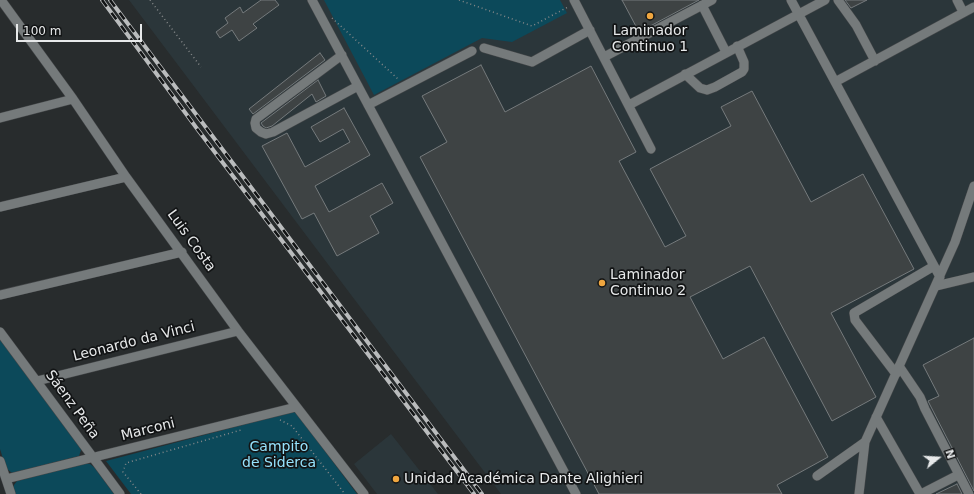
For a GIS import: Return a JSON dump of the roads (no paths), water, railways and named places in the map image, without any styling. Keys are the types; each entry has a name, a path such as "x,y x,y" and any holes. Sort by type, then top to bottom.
{"street":[{"name":"Luis Costa","path":"0,0 73,99 126,177 238,331 364,494"},
{"path":"312,0 576,494"},
{"path":"604,57 712,0"},
{"path":"791,0 797,14 940,276"},
{"path":"629,105 825,0"},
{"path":"838,0 856,24 875,61"},
{"path":"957,0 964,12"},
{"path":"575,2 651,149"},
{"path":"702,6 726,52"},
{"path":"835,82 974,7"},
{"path":"484,48 532,62 590,30"},
{"path":"685,74 700,88 707,90 715,87 742,72 744,69 744,62 737,46"},
{"path":"368,104 472,51"},
{"path":"342,55 256,119 256,128 266,134 273,132 358,86"},
{"path":"0,118 73,99"},
{"path":"0,207 126,177"},
{"path":"860,494 865,442 955,242 974,186"},
{"path":"0,295 182,252"},
{"path":"934,266 854,313 855,320 920,397 924,409 969,494"},
{"path":"936,286 974,277"},
{"name":"Leonardo da Vinci","path":"37,381 238,331"},
{"name":"Sáenz Peña","path":"0,332 120,494"},
{"name":"Marconi","path":"6,479 296,407"},
{"path":"876,417 921,494 958,475"},
{"path":"817,476 865,442"},
{"path":"0,461 11,494"}],"railway":[{"path":"102,0 198,130 474,494"},
{"path":"110,0 482,494"}],"place":[{"name":"Laminador Continuo 1","path":"650,16"},
{"name":"Laminador Continuo 2","path":"602,283"},
{"name":"Unidad Académica Dante Alighieri","path":"396,479"}],"park label":[{"name":"Campito de Siderca","path":"279,456"}]}
